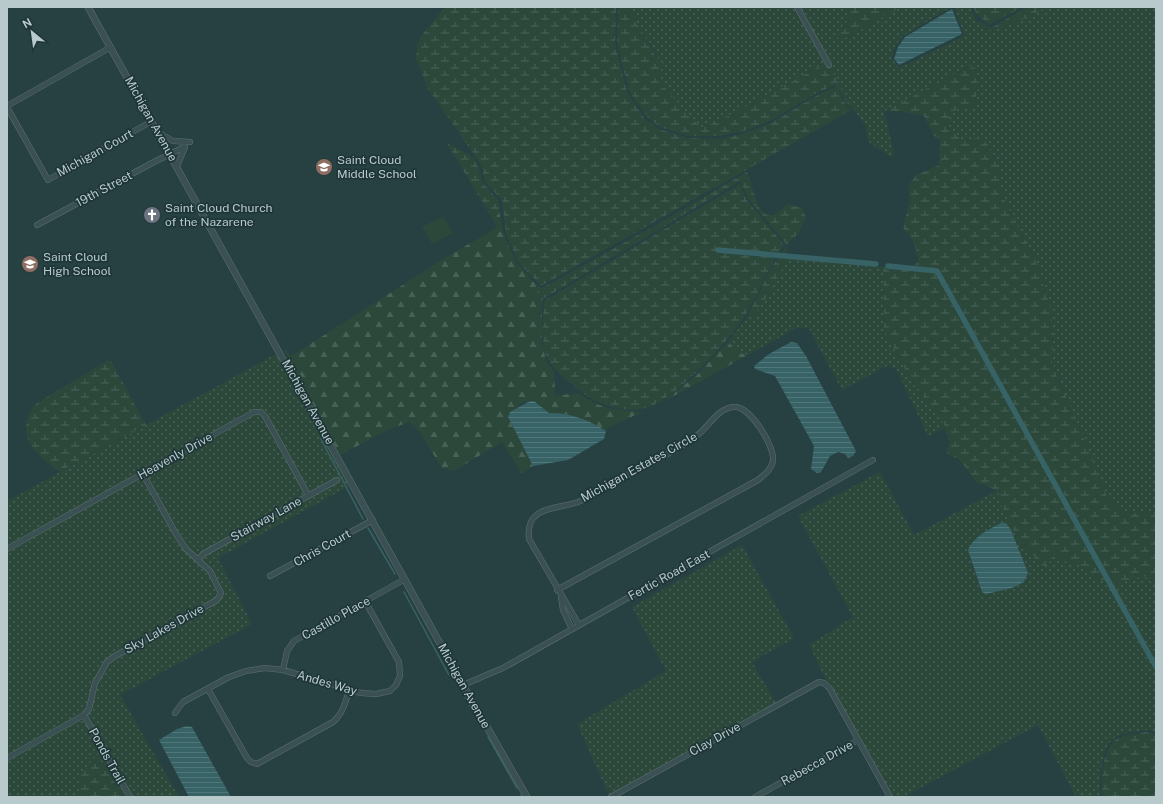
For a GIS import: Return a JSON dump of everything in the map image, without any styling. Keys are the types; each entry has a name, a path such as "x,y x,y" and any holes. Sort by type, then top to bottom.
{"street":[{"name":"Michigan Avenue","path":"88,7 463,685 528,797"},
{"path":"797,7 829,66"},
{"name":"Michigan Court","path":"111,47 7,106 48,180 152,121"},
{"path":"159,133 173,140 190,142 184,147 177,166"},
{"name":"19th Street","path":"37,225 170,153 184,147"},
{"name":"Michigan Estates Circle","path":"557,590 758,480 768,472 773,455 770,446 753,417 746,410 736,407 726,409 703,431 688,441 579,501 549,508 535,516 528,530 529,539 557,590 579,625"},
{"name":"Heavenly Drive","path":"7,549 254,412 261,412 265,416 308,495"},
{"name":"Fertic Road East","path":"463,685 502,668 873,460"},
{"name":"Sky Lakes Drive","path":"84,715 89,709 95,683 108,662 115,656 217,600 222,593 210,571 186,549 176,534 143,474"},
{"name":"Stairway Lane","path":"198,560 203,554 336,480"},
{"name":"Chris Court","path":"270,576 373,520"},
{"name":"Castillo Place","path":"283,670 287,651 294,641 405,579"},
{"name":"Michigan Estates Circle","path":"561,596 563,610 572,629"},
{"name":"Andes Way","path":"175,713 183,702 246,670 265,668 283,670 361,693 382,694 393,688 400,676 399,662 365,601"},
{"name":"Clay Drive","path":"611,797 819,682 824,683 830,689 858,740"},
{"path":"208,689 246,758 257,764 333,722 340,716 345,705 349,689"},
{"path":"7,758 84,715"},
{"name":"Ponds Trail","path":"84,715 130,797"},
{"path":"858,740 890,797"},
{"name":"Rebecca Drive","path":"755,797 858,740"}],"green space":[{"path":"445,7 616,7 615,43 627,92 645,119 659,129 688,138 719,139 745,133 771,123 814,97 835,87 850,111 541,286 518,262 506,234 502,200 485,182 481,165 428,89 416,59 417,44 422,35"},
{"path":"618,7 628,7 658,60 662,59 661,76 656,77 689,116 702,127 719,121 827,62 853,108 851,109 834,85 813,95 770,121 744,131 719,136 688,136 660,127 647,117 629,91 617,43"},
{"path":"628,7 853,7 847,10 850,19 842,27 848,37 901,7 951,7 903,36 895,46 892,58 899,68 964,36 954,7 970,7 979,26 990,30 1016,22 1048,7 1156,7 1156,509 1141,514 1121,511 1108,499 1052,362 1053,328 1050,305 1036,261 1003,197 994,155 976,138 965,141 956,136 950,129 949,120 953,111 974,106 979,82 976,69 969,66 884,112 894,153 892,158 870,143 866,134 867,128 853,108 827,62 719,121 702,127 689,116 656,77 661,59 659,60"},
{"path":"853,7 901,7 840,41 837,36 850,19 847,10"},
{"path":"973,7 1022,7 989,25 976,13"},
{"path":"1027,7 1048,7 1016,22 990,30 979,26 977,22 982,22 991,28"},
{"path":"970,66 976,69 979,82 974,106 953,111 949,117 948,127 960,138 966,141 976,138 987,143 997,165 1003,197 1036,261 1050,305 1053,328 1052,362 1108,499 1121,511 1141,514 1156,509 1156,582 1143,576 1119,583 1108,582 1098,579 1082,566 1062,561 1055,554 1048,564 1043,566 1037,562 1034,557 1035,554 1030,553 1025,545 1019,541 1006,516 1000,496 995,490 977,483 959,459 949,455 946,450 950,443 944,428 946,427 912,382 884,330 883,267 910,270 918,261 914,243 903,228 909,203 909,185 916,175 939,165 940,139 934,136 924,116 899,111 885,111"},
{"path":"446,142 473,157 478,166 483,183 499,201 499,211 496,213 486,208"},
{"path":"747,172 756,200 763,212 769,215 775,214 788,204 802,208 806,217 798,234 788,243 782,270 756,314 746,319 771,268 787,245 748,198 740,181 543,299 542,305 535,284 542,288 663,221"},
{"path":"740,184 746,199 784,245 773,262 745,316 713,356 698,371 667,397 653,405 633,410 616,408 600,403 579,390 559,373 549,361 544,348 544,301"},
{"path":"486,208 496,213 499,211 504,235 516,262 537,286 542,305 542,343 546,361 554,371 555,396 579,393 601,406 625,411 642,412 607,428 606,431 593,423 571,415 549,413 534,401 527,401 523,403 508,417 533,466 521,473 502,442 454,471 442,468 418,430 409,422 388,430 340,455 284,350 286,349 290,355 293,355 448,256 495,229 496,225"},
{"path":"444,216 453,233 432,244 422,227"},
{"path":"784,256 883,267 884,330 912,382 946,427 928,436 896,369 887,366 842,390 808,327 801,329 798,327 748,355 739,353 728,342 746,319 756,314 782,270"},
{"path":"728,342 739,353 748,355 661,403 696,376"},
{"path":"278,353 351,485 218,558 252,624 120,695 179,797 135,797 110,752 79,791 84,797 7,797 7,501"},
{"path":"110,359 146,425 59,472 35,451 30,443 26,426 28,416 34,405"},
{"path":"880,472 914,535 996,491 1000,496 1002,506 1015,532 1030,553 1036,553 1048,564 1055,554 1062,561 1082,566 1098,579 1108,582 1119,583 1143,576 1156,582 1156,731 1147,730 1131,732 1116,737 1111,741 1103,757 1100,784 1101,797 1076,797 1038,725 903,797 893,797 825,678 809,645 853,617 798,516","holes":["1001,523 1006,523 1028,573 1024,582 1012,588 986,594 982,592 970,559 980,535"]},
{"path":"742,545 794,638 752,662 776,703 609,795 577,724 666,671 632,607"},
{"path":"1146,732 1156,735 1156,797 1103,797 1102,774 1108,748 1118,738"},
{"path":"103,751 110,752 135,797 84,797 76,784 91,761"}],"water":[{"path":"952,9 962,34 899,65 894,59 898,47 905,37"},
{"path":"791,342 797,343 806,356 856,451 853,456 848,458 845,454 838,452 830,456 821,472 817,473 811,469 814,446 775,376 755,369 754,366 769,354"},
{"path":"530,401 534,401 549,413 571,415 593,423 606,431 604,439 568,460 533,466 508,417 510,412"},
{"path":"1001,523 1006,523 1011,530 1028,573 1024,582 1012,588 986,594 982,592 968,550 978,537"},
{"path":"187,726 192,727 231,797 189,797 159,740 177,729"}],"waterway":[{"path":"718,250 876,264"},
{"path":"888,266 937,271 1156,667"},
{"path":"321,439 363,519"},
{"path":"368,528 395,574"},
{"path":"404,592 449,675"},
{"path":"465,698 484,729"},
{"path":"488,737 517,788"}],"place":[{"name":"Saint Cloud Middle School","path":"324,167"},
{"name":"Saint Cloud Church of the Nazarene","path":"152,215"},
{"name":"Saint Cloud High School","path":"30,264"}]}
